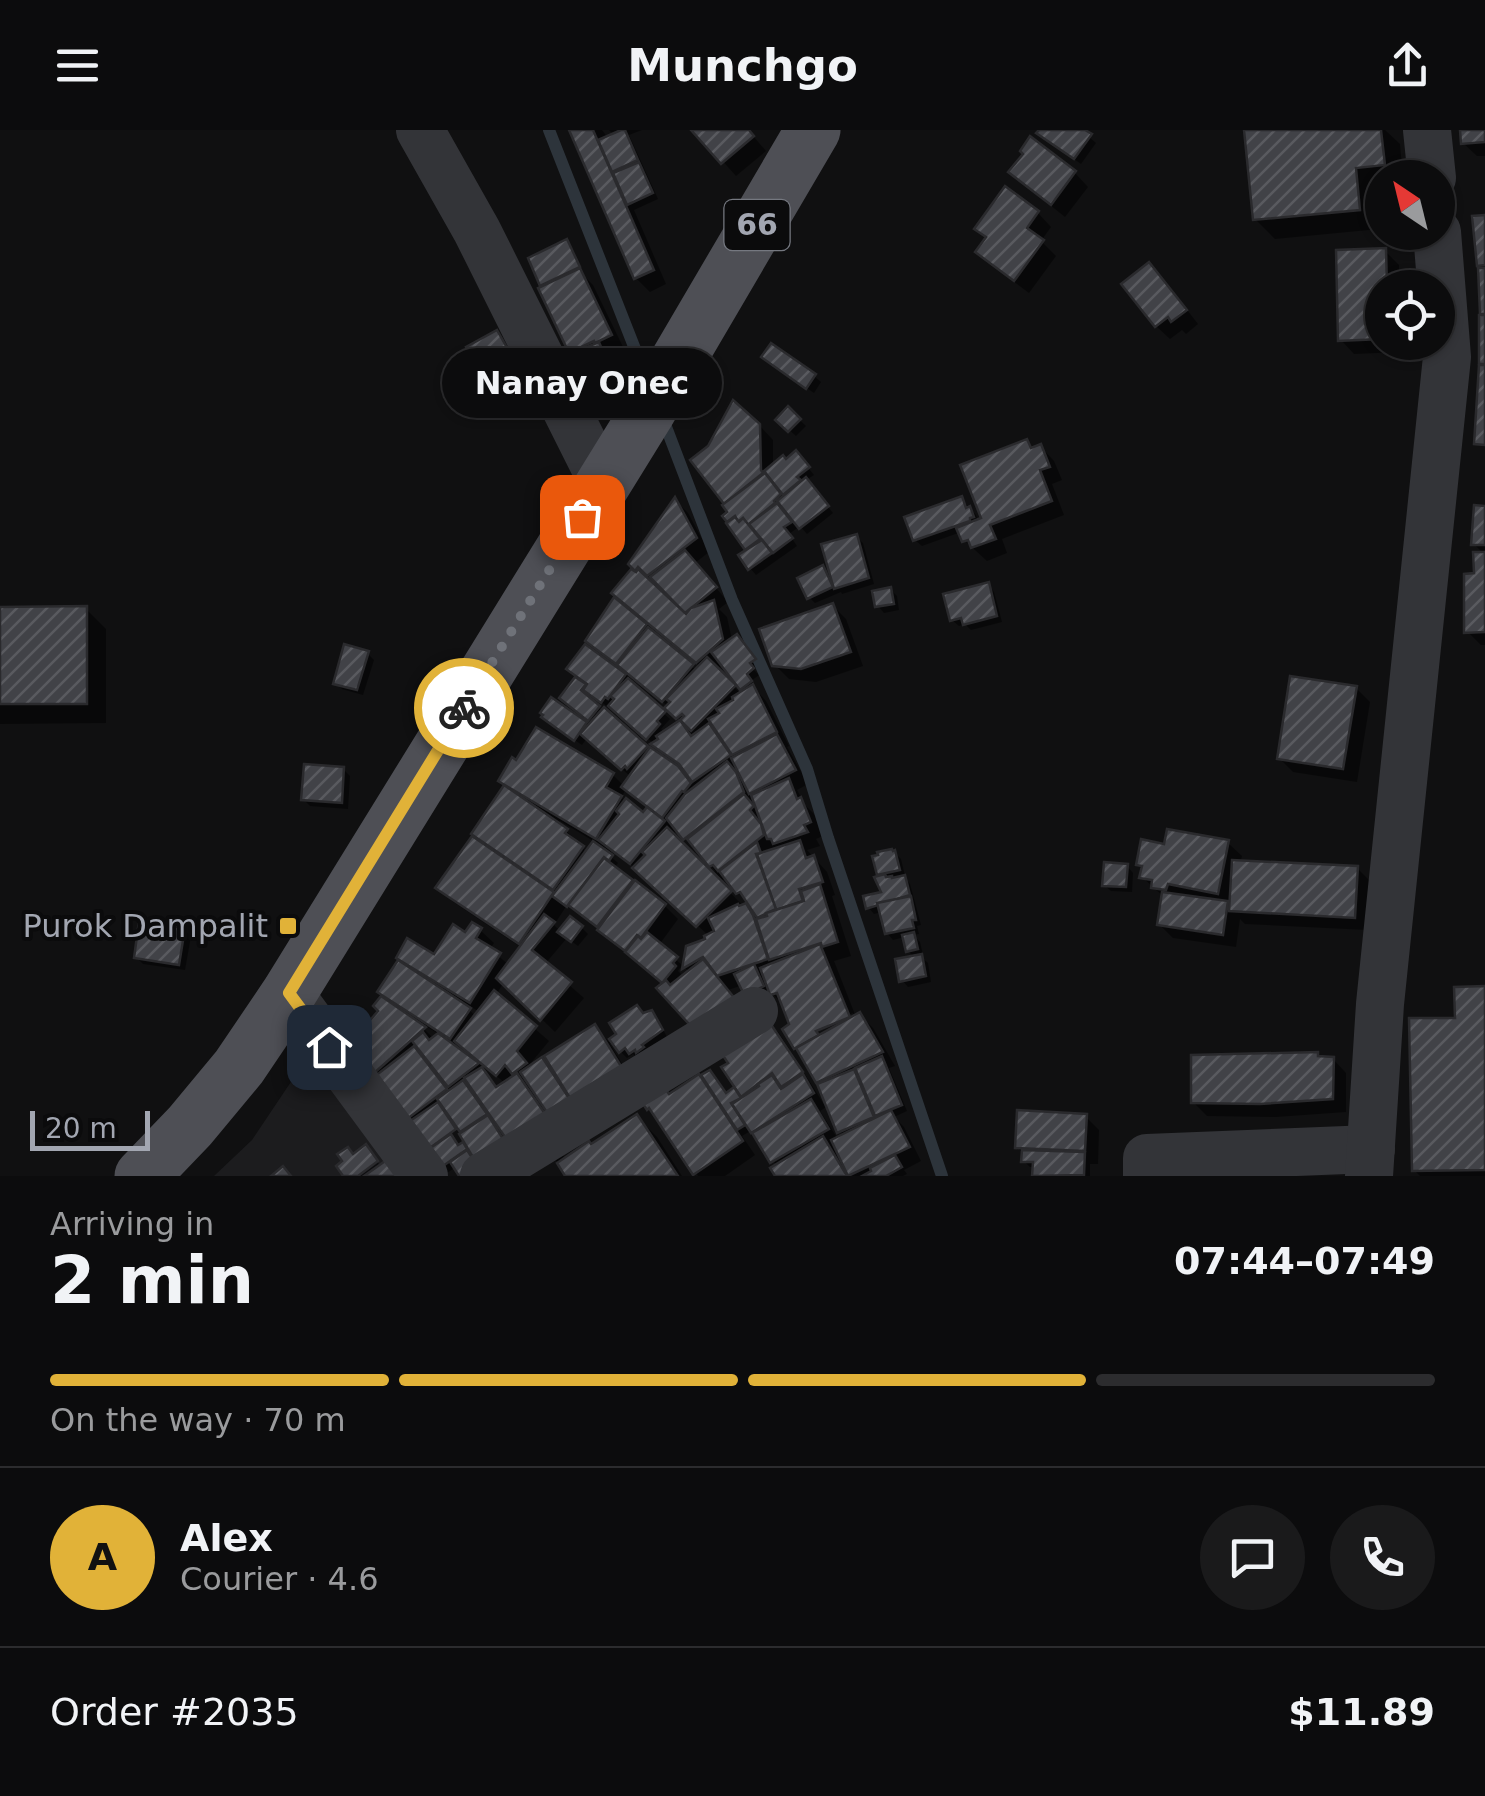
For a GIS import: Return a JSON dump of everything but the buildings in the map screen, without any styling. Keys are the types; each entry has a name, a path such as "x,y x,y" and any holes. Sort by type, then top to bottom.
{"main road":[{"name":"66","path":"142,1176 239,1067 289,993 647,413 813,130"}],"street":[{"path":"420,130 477,232 603,484"},
{"path":"1427,130 1430,160"},
{"path":"1147,1176 1147,1158 1370,1162 1380,1004 1447,358 1438,250"},
{"path":"289,993 424,1176"},
{"path":"484,1176 754,1012"}],"shaded area":[{"path":"319,1040 411,1176 214,1176 252,1140"}],"waterway":[{"path":"549,130 648,382"},
{"path":"663,419 732,600 807,769 942,1176"}],"way so far":[{"path":"464,708 582,517"}],"place":[{"name":"Nanay Onec","path":"582,517"},
{"name":"Purok Dampalit","path":"288,926"}],"route":[{"path":"329,1047 289,993 464,708"}]}
